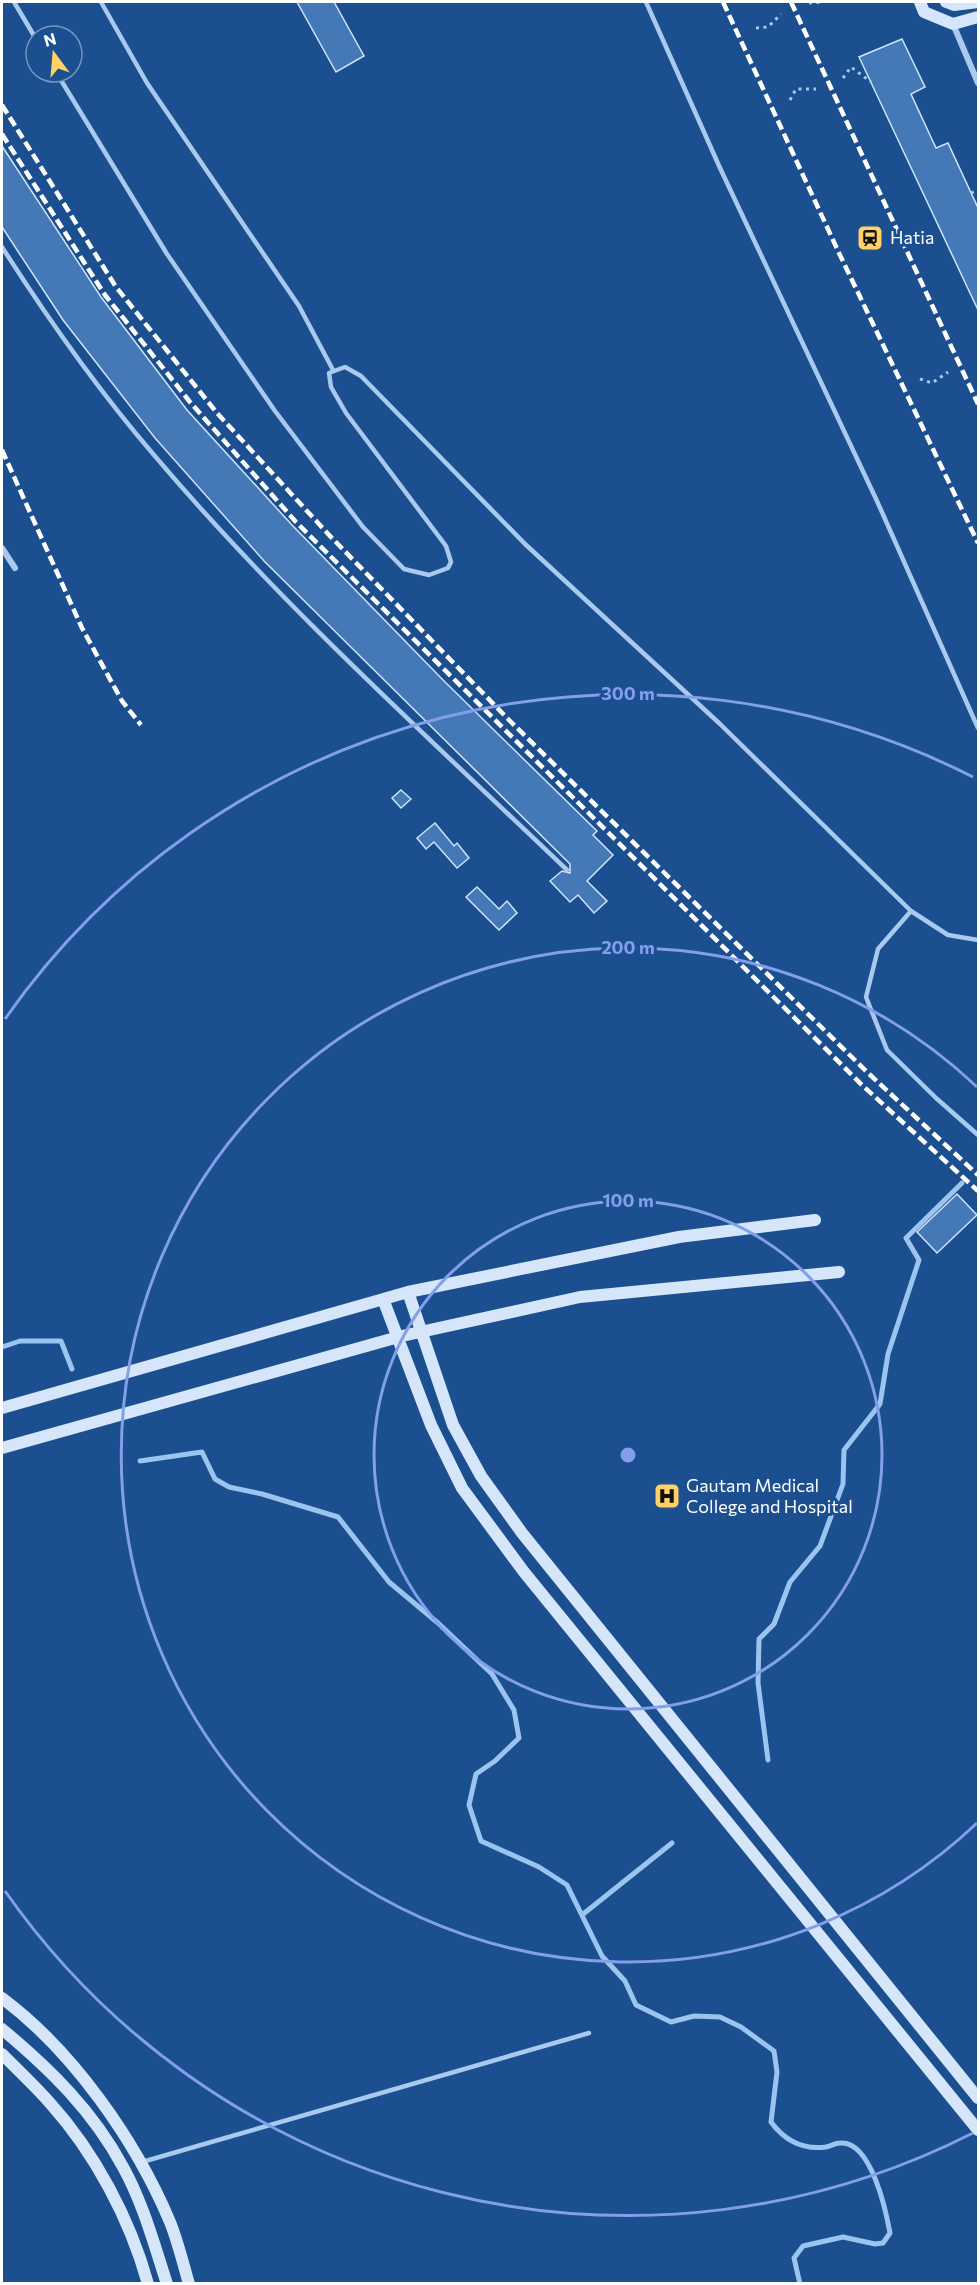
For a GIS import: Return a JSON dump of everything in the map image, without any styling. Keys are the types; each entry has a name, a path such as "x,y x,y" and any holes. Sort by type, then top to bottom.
{"street":[{"path":"920,2 924,12 953,24 978,17"},
{"path":"946,2 954,5 978,2"},
{"path":"953,24 978,83"},
{"path":"2,548 15,568"},
{"path":"2,1408 408,1292 679,1238 814,1220"},
{"path":"2,1448 398,1338 580,1297 839,1272"},
{"path":"408,1292 453,1425 481,1476 522,1533 978,2098"},
{"path":"383,1299 431,1425 469,1497 524,1572 978,2130"},
{"path":"2,1998 67,2059 123,2132 170,2223 189,2283"},
{"path":"2,2029 68,2088 112,2149 134,2189 167,2283"},
{"path":"2,2054 50,2103 83,2146 128,2227 148,2283"}],"lane":[{"path":"14,2 27,24"},
{"path":"100,2 147,83 299,306 333,370"},
{"path":"646,2 720,168 872,490 978,728"},
{"path":"63,84 167,254 275,411 363,527 404,569 429,575 448,568 451,562 446,546 346,413 331,387 329,373 333,370 345,367 361,376 525,544 719,723 911,911 948,935 978,940"},
{"path":"2,247 56,330 153,454 249,561 408,719 567,870"},
{"path":"911,911 878,949 866,997 887,1050 978,1135"},
{"path":"139,2163 589,2033"}],"path":[{"path":"809,3 822,2"},
{"path":"756,28 768,27 781,15"},
{"path":"843,78 851,67 871,82"},
{"path":"790,100 796,89 816,89"},
{"path":"971,193 978,190"},
{"path":"920,379 932,383 948,372"}],"building":[{"path":"297,2 334,2 364,56 336,72"},
{"name":"Hatia","path":"902,39 925,87 911,94 936,148 948,143 978,208 978,310 859,57"},
{"path":"2,146 101,297 187,410 292,525 443,680 597,831 593,835 613,855 587,881 607,901 594,913 578,895 570,902 550,881 562,871 570,873 570,864 264,561 155,438 63,320 2,227"},
{"path":"401,790 411,799 401,808 392,798"},
{"path":"435,823 454,846 457,843 469,858 457,868 434,842 426,849 417,838"},
{"path":"477,887 499,909 507,901 517,913 499,930 466,897"},
{"path":"957,1194 977,1215 937,1253 917,1232"}],"waterway":[{"path":"768,1760 758,1683 759,1639 774,1624 790,1582 820,1546 843,1484 844,1450 880,1404 888,1354 919,1260 906,1238 962,1183"},
{"path":"2,1347 20,1341 61,1341 72,1369"},
{"path":"140,1461 202,1452 215,1479 229,1487 262,1494 338,1517 389,1582 438,1623 492,1674 514,1710 519,1738 495,1761 476,1774 469,1805 481,1841 539,1867 567,1885 602,1956 625,1981 636,2005 671,2022 694,2016 720,2017 741,2027 774,2051 777,2072 771,2122 776,2129 795,2143 810,2147 826,2147 836,2143 851,2145 868,2164 881,2194 890,2233 883,2243 875,2244 843,2237 803,2246 794,2258 800,2284"},
{"path":"582,1915 672,1843"}],"railway":[{"path":"723,2 839,253 978,543"},
{"path":"791,2 978,404"},
{"path":"2,105 116,287 217,413 330,536 511,722 867,1072 978,1175"},
{"path":"2,134 105,295 190,402 296,522 863,1086 978,1191"},
{"path":"2,450 82,628 122,701 141,725"}],"place":[{"name":"Hatia","path":"870,238"},
{"name":"Gautam Medical College and Hospital","path":"667,1496"}]}
